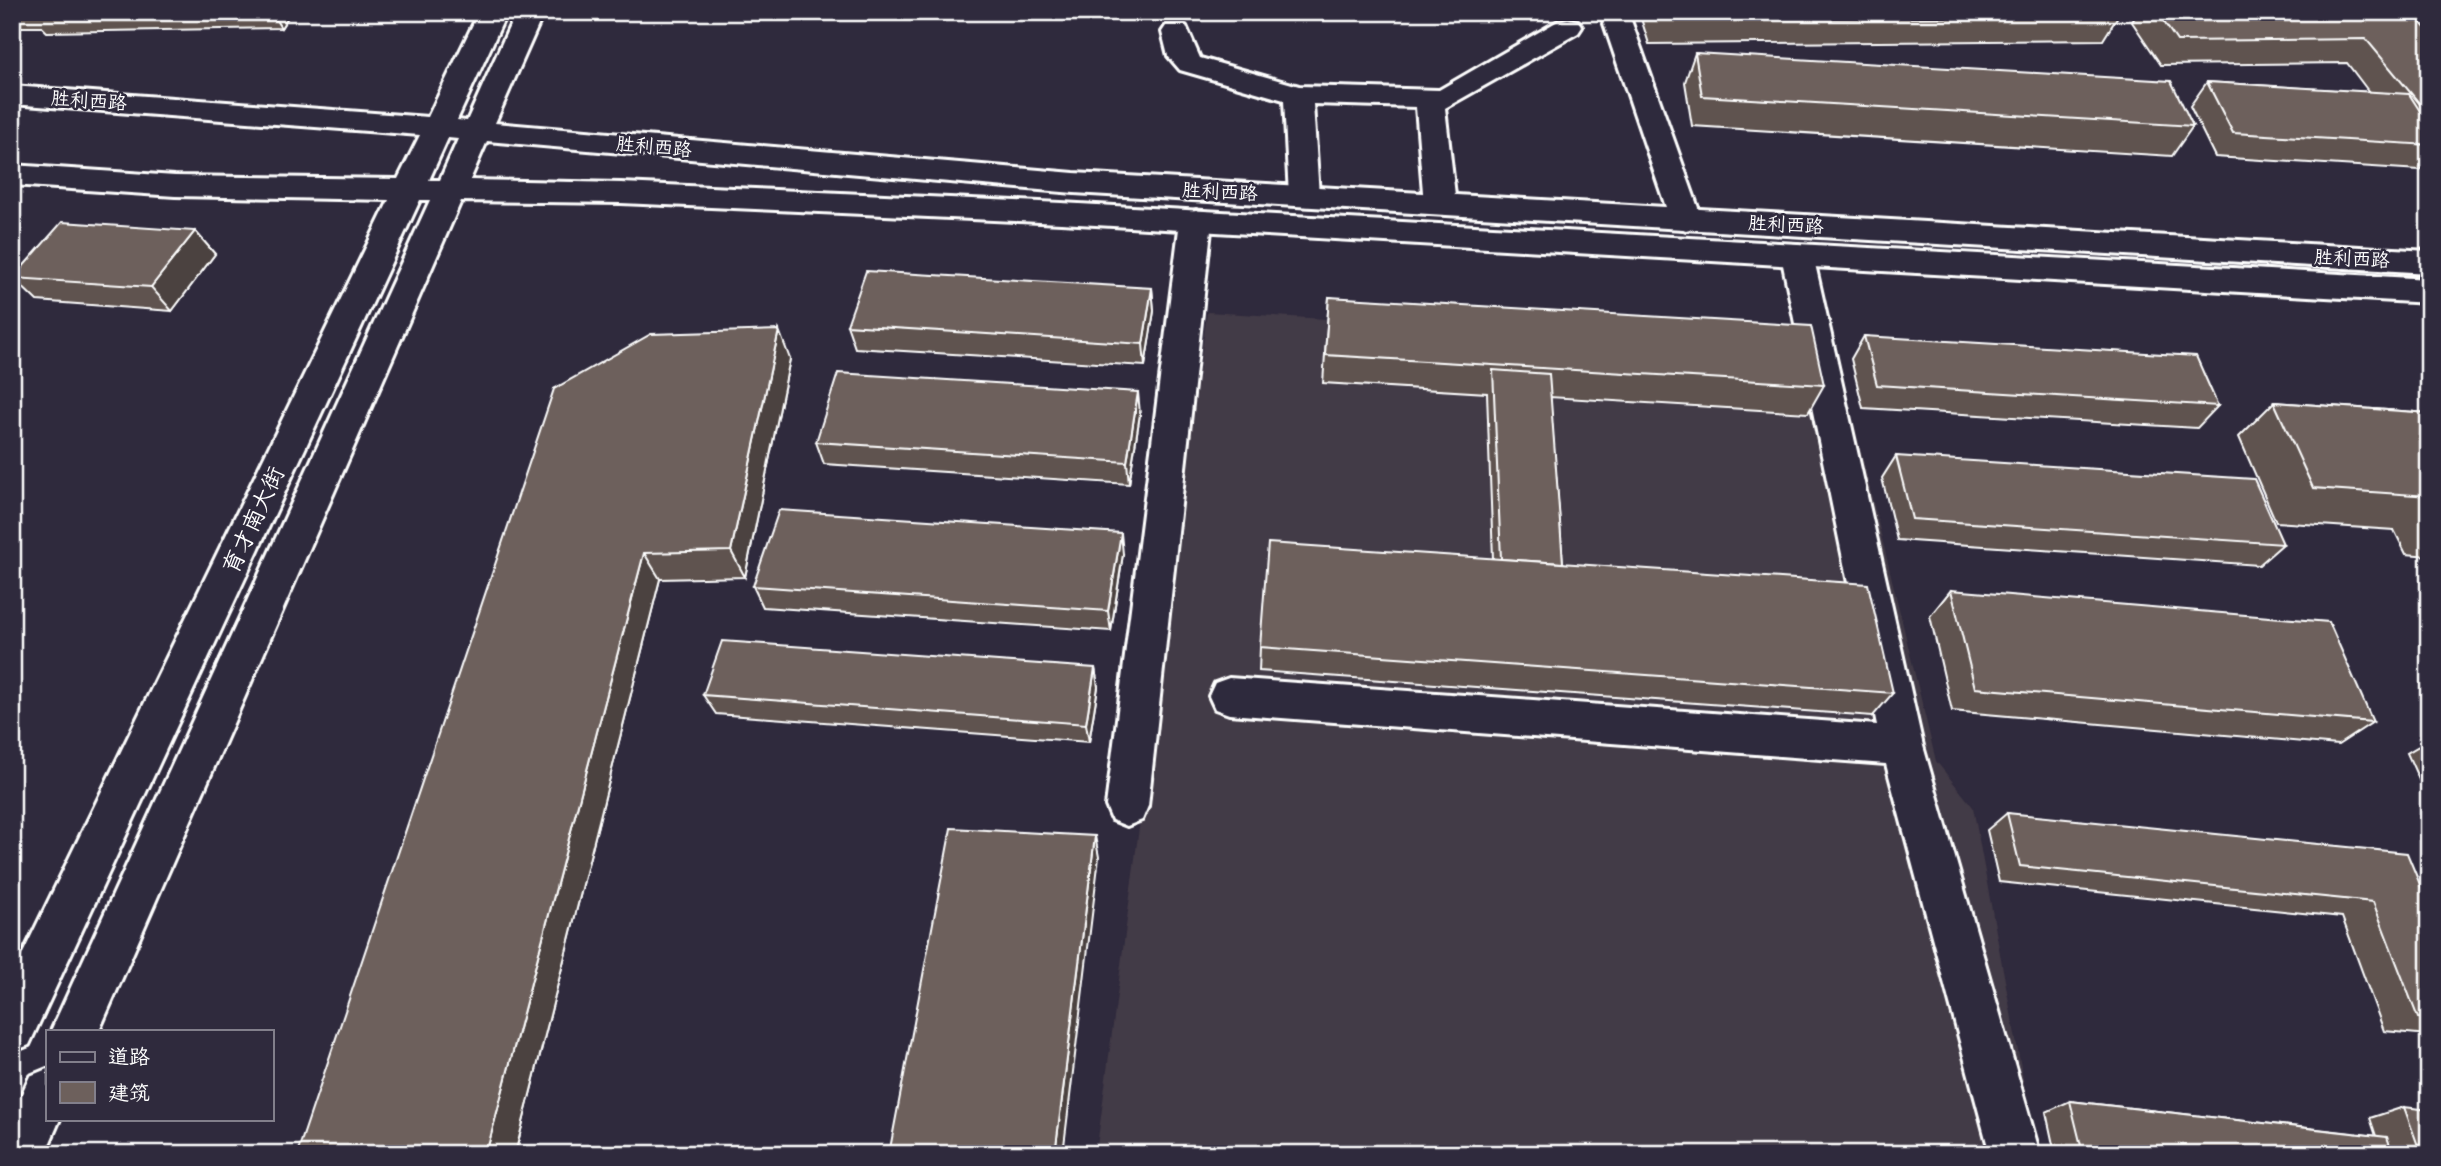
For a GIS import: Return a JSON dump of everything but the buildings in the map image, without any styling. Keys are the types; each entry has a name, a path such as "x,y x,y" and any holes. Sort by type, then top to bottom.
{"main road":[{"name":"育才南大街","path":"12,1028 493,12"},
{"name":"育才南大街","path":"75,1030 530,12"},
{"path":"1614,12 1686,219"},
{"path":"1176,32 1182,56 1189,64 1298,94 1444,99 1568,27"},
{"path":"1298,94 1304,196"},
{"name":"胜利西路","path":"12,95 247,111 1060,182 2429,262"},
{"path":"1430,98 1440,204"},
{"name":"胜利西路","path":"12,175 175,186 621,193 1196,221 2429,291"},
{"path":"1127,806 1196,221"},
{"path":"1797,255 1902,746 2015,1154"},
{"path":"1229,696 1902,746"},
{"path":"20,1154 46,1095"}],"shaded area":[{"path":"1207,312 1836,349 1936,761 1973,807 2037,1154 1096,1154"}]}
